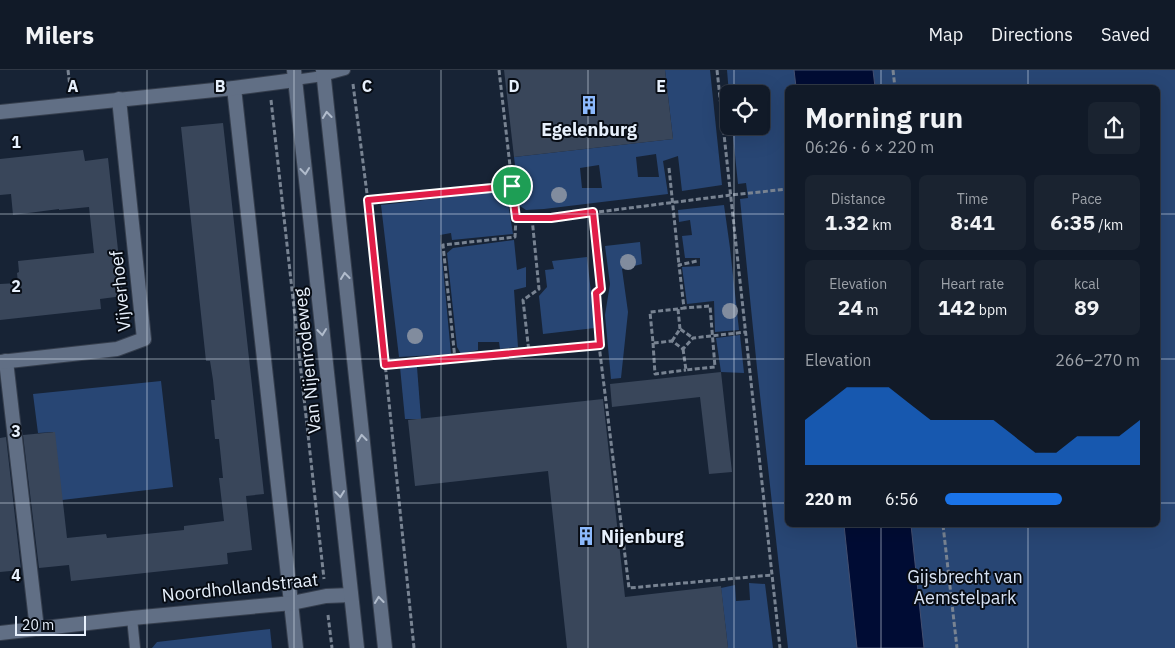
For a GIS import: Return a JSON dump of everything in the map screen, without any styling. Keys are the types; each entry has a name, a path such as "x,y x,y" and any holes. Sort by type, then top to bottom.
{"street":[{"path":"323,73 385,648"},
{"path":"0,112 234,88 269,83 294,75"},
{"name":"Van Nijenrodeweg","path":"294,75 357,648"},
{"path":"234,88 296,648"},
{"name":"Vijverhoef","path":"37,629 3,361 117,349 144,339 119,99"},
{"name":"Noordhollandstraat","path":"0,633 292,602 326,596 351,595"}],"lane":[{"path":"294,75 345,70"},
{"path":"132,618 135,648"}],"path":[{"path":"455,359 443,245 515,237 516,218 499,70"},
{"path":"717,70 780,648"},
{"path":"893,70 895,85"},
{"path":"352,79 368,200 414,648"},
{"path":"269,83 332,648"},
{"path":"669,168 684,308"},
{"path":"368,200 512,186"},
{"path":"516,218 551,218 785,189"},
{"path":"593,212 601,289 596,293 600,345 629,588 772,575"},
{"path":"529,352 523,300 539,288 532,218"},
{"path":"679,264 697,262"},
{"path":"710,306 715,367 655,374 650,312 678,309 710,306"},
{"path":"672,341 680,329 678,309"},
{"path":"680,329 693,338 746,332"},
{"path":"683,349 693,338"},
{"path":"652,343 672,341 683,349 686,370"},
{"path":"385,365 600,345"},
{"path":"943,527 957,648"}],"green space":[{"path":"665,70 710,70 722,185 682,191 678,156 663,161 668,194 544,209 526,210 520,206 514,157 673,139","holes":["656,154 659,177 638,177 636,157","599,165 602,188 582,188 580,168"]},
{"name":"Gijsbrecht van Aemstelpark","path":"727,70 1175,70 1175,648 788,648 740,199 748,198 746,183 738,184 733,135 770,135 770,85 728,85"},
{"path":"504,191 513,234 452,240 451,233 440,235 451,354 399,357 381,205"},
{"path":"724,205 739,330 715,332 714,301 687,304 682,267 700,266 700,258 685,258 682,236 692,235 690,220 679,222 678,210"},
{"path":"514,240 517,270 526,267 526,287 514,290 518,347 500,349 499,342 478,342 478,350 461,354 457,347 447,253 453,248"},
{"path":"640,242 642,264 622,269 628,312 621,378 611,379 605,315 610,284 605,246"},
{"path":"587,257 595,328 543,334 539,296 547,287 545,270 554,269 552,261"},
{"path":"740,335 744,373 721,372 716,338"},
{"path":"400,367 417,367 421,419 405,419"},
{"path":"161,381 173,487 62,500 53,432 38,433 33,394"},
{"path":"749,583 765,584 773,648 728,648 721,588 735,585 736,601 750,600"},
{"path":"270,629 272,648 152,648 157,642"}],"shaded area":[{"path":"794,70 873,70 875,85 796,85"},
{"path":"844,527 911,527 924,648 857,648"}],"building":[{"name":"Egelenburg","path":"504,70 665,70 673,139 514,157"},
{"path":"223,123 264,494 246,496 252,550 227,553 228,564 71,581 69,565 39,568 23,435 55,432 67,538 106,534 107,538 184,530 184,526 224,521 219,478 223,478 219,439 215,439 211,400 215,400 213,380 210,361 206,361 181,127"},
{"path":"83,150 85,161 108,158 123,296 100,299 101,309 0,320 0,284 18,283 18,261 94,253 89,207 13,215 11,194 0,195 0,159"},
{"path":"721,372 732,472 709,474 700,397 612,407 610,384"},
{"name":"Nijenburg","path":"603,399 625,597 721,586 728,648 567,648 548,471 415,486 408,420"},
{"path":"6,437 21,570 0,572 0,438"}],"place":[{"name":"Egelenburg","path":"589,105"},
{"name":"Nijenburg","path":"586,536"}],"route":[{"path":"512,186 516,218 551,218 593,212 601,289 596,293 600,345 385,365 368,200 512,186"}]}
